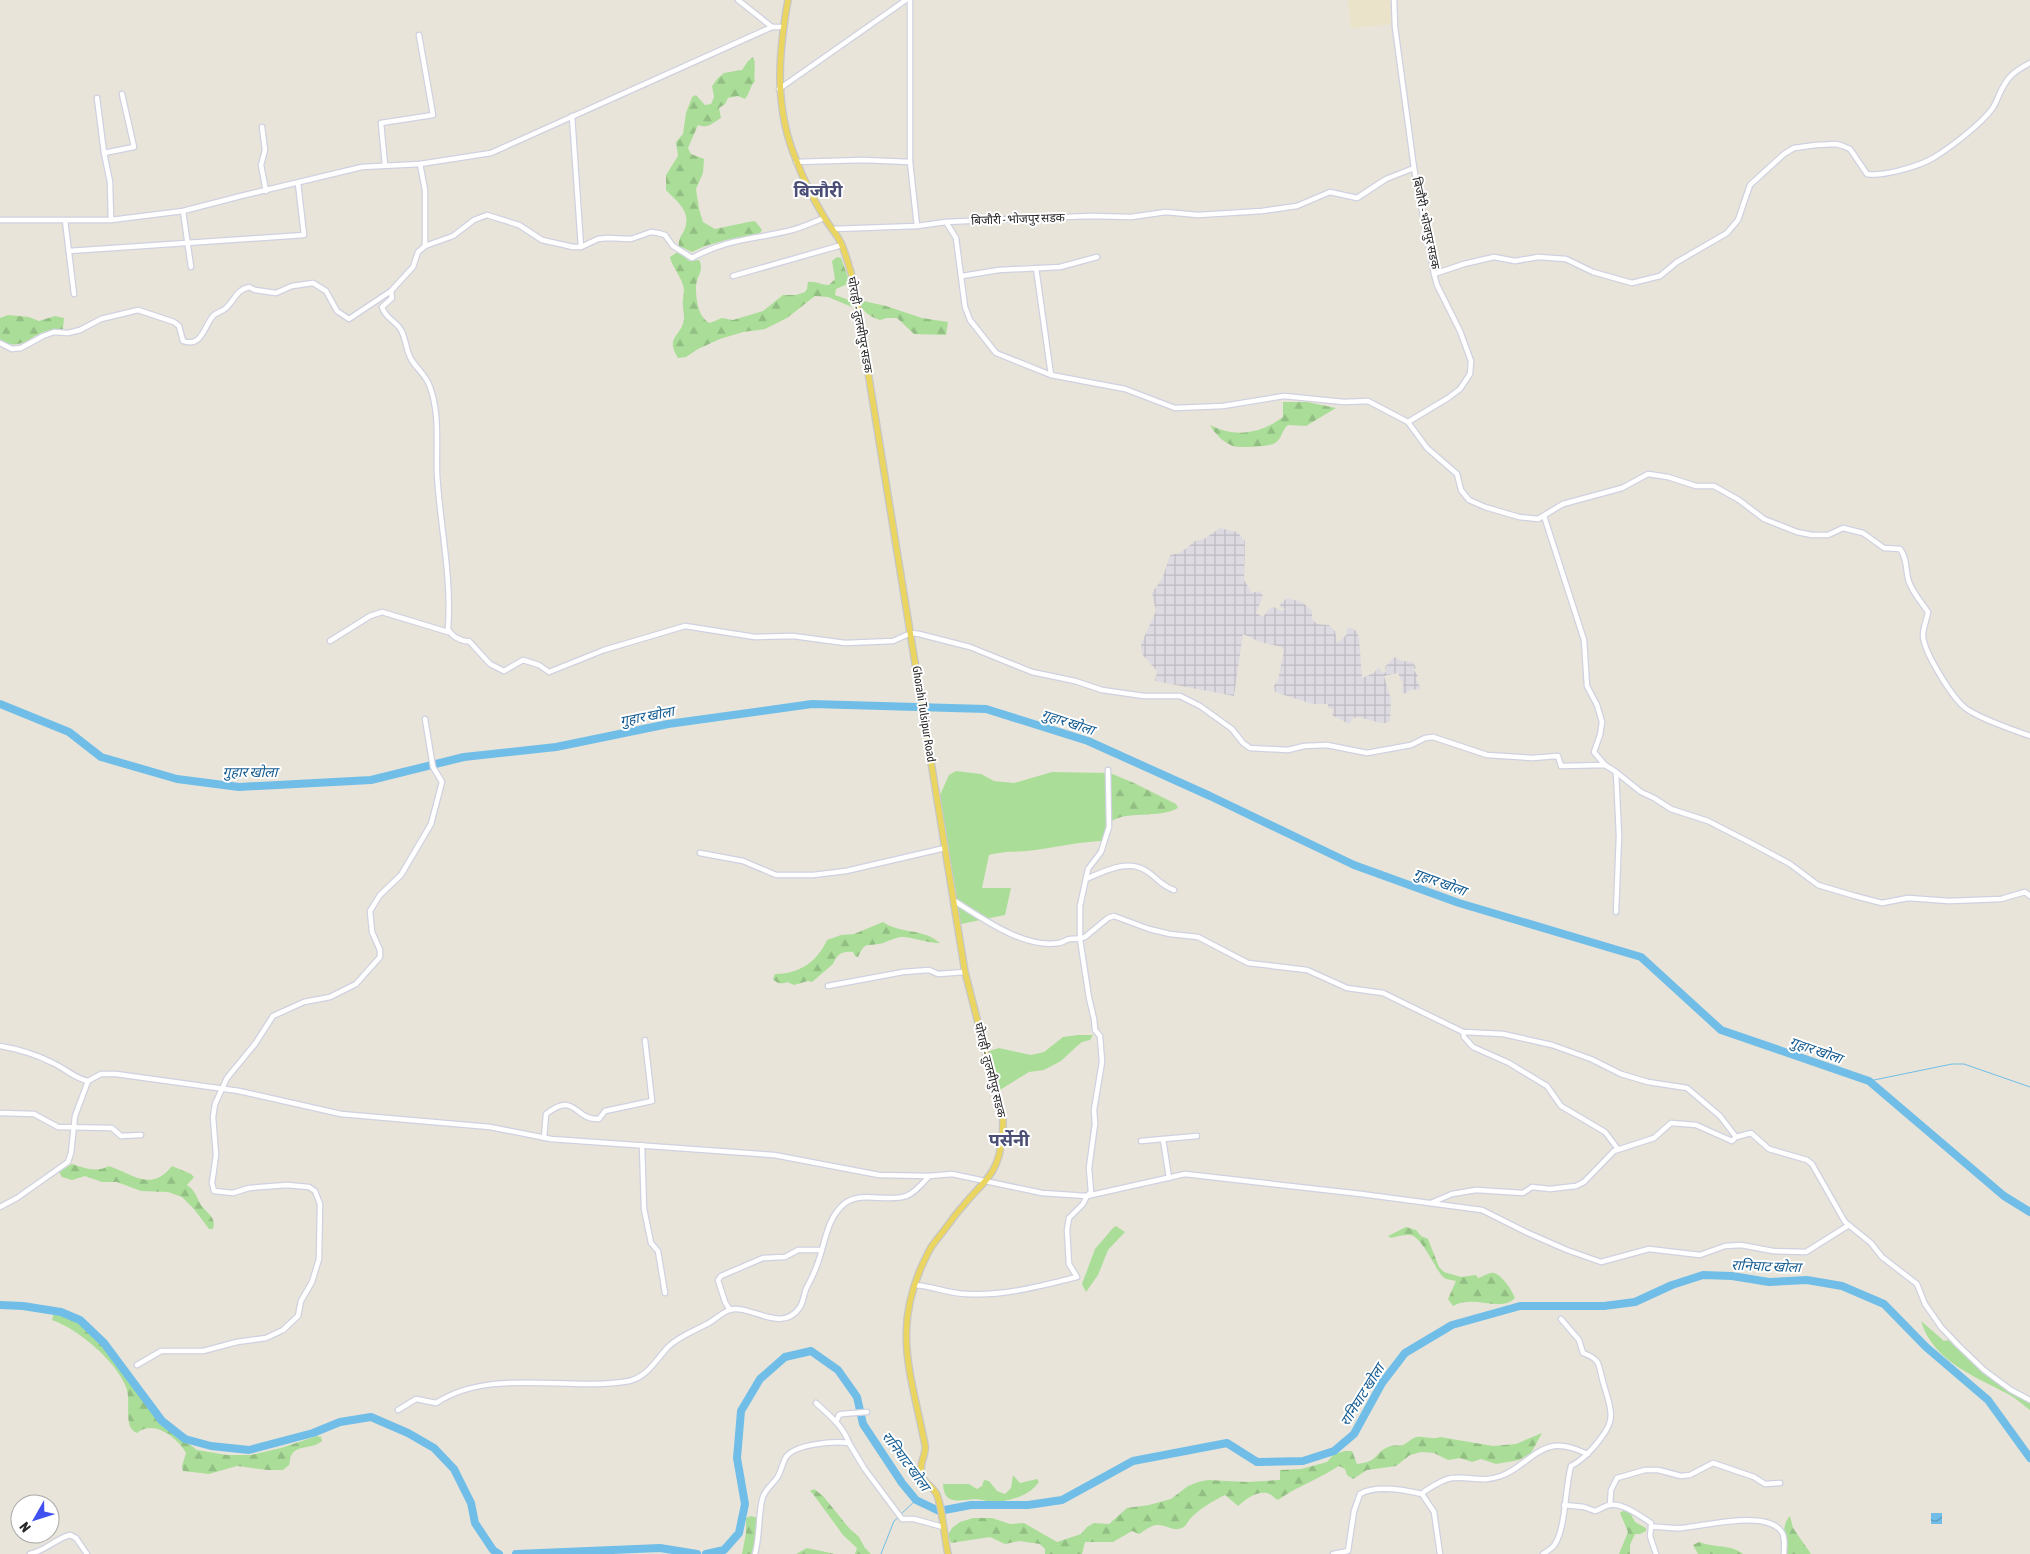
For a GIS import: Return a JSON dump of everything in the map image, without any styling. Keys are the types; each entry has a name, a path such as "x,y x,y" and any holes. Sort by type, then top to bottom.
{"main road":[{"name":"घोराही - तुलसीपुर सडक","path":"788,0 783,27 779,88 783,121 796,162 824,218 842,245 853,279 911,633"},
{"name":"Ghorahi Tulsipur Road","path":"911,633 937,794"},
{"name":"घोराही - तुलसीपुर सडक","path":"937,794 965,972 1003,1120 1003,1142 996,1165 987,1180 969,1199 930,1249 915,1285 906,1314 906,1345 912,1389 926,1448 921,1459 922,1477 936,1493 942,1527"},
{"path":"942,1527 948,1554"}],"street":[{"path":"738,0 772,27"},
{"path":"779,88 908,0"},
{"path":"908,0 910,162 917,226"},
{"path":"1394,0 1395,27 1414,168"},
{"path":"0,220 111,220 183,211 362,167 420,164 491,153 772,27 783,27"},
{"path":"386,165 381,123 433,115 419,34"},
{"name":"बिजौरी - भोजपुर सडक","path":"833,229 1092,216 1131,217 1166,212 1198,215 1270,210 1297,206 1330,192 1357,198 1386,179 1414,168 1434,274 1464,264 1494,258 1515,261 1538,257 1566,259 1593,272 1632,283 1660,276 1677,262 1727,232 1738,220 1750,185 1784,154 1794,148 1836,144 1843,146 1850,149 1867,174 1874,175 1882,175 1921,163 1932,159 1942,152 1978,123 1993,108 2012,73 2030,64"},
{"path":"104,153 134,147 122,94"},
{"path":"96,98 110,182 111,220"},
{"path":"572,116 581,247"},
{"path":"262,127 265,150 261,165 266,191"},
{"path":"796,162 863,160 910,162"},
{"path":"420,164 424,190 425,246"},
{"path":"69,251 304,235 298,183"},
{"path":"183,211 192,267"},
{"path":"0,343 12,349 21,348 43,336 80,330 101,319 138,310 174,322 179,326 183,341 188,343 202,337 215,314 227,307 241,289 249,287 255,290 276,293 292,286 313,283 326,291 337,311 349,319 391,291 413,267 418,252 425,246 453,236 474,220 487,215 519,225 542,240 554,244 581,247 598,239 631,239 650,232 658,232 665,235 673,246 692,258 710,248 730,241 792,230 824,218"},
{"path":"66,220 74,294"},
{"path":"946,222 956,238 965,307 970,320 996,353 1052,375 1125,389 1175,408 1223,406 1284,396 1344,402 1368,401 1408,422 1428,448 1457,474 1462,490 1469,500 1518,516 1538,519 1563,504 1622,488 1648,474 1668,477 1696,486 1714,486 1739,500 1764,519 1797,532 1812,536 1828,536 1843,528 1863,533 1884,548 1900,549 1905,556 1905,570 1910,584 1928,612 1923,635 1928,653 1963,706 1990,720 2030,736"},
{"path":"733,276 842,245"},
{"path":"962,276 999,270 1060,267 1097,257"},
{"path":"1036,268 1052,375"},
{"path":"1408,422 1460,389 1470,374 1471,361 1460,331 1437,285 1434,274"},
{"path":"391,291 392,298 382,307 383,312 402,330 412,360 424,373 430,387 433,402 438,452 437,473 448,571 448,632"},
{"path":"1544,516 1584,640 1587,686 1597,705 1602,722 1594,752 1605,766 1616,772 1640,792 1671,809 1708,821 1749,842 1790,864 1818,885 1882,903 1908,898 1948,901 2002,899 2025,892 2030,896"},
{"path":"330,641 370,616 382,612 448,632 461,640 469,641 490,664 501,670 523,660 539,665 549,672 604,650 685,626 755,637 793,636 845,643 893,641 911,633 970,647 1032,672 1074,681 1102,690 1144,696 1180,696 1200,706 1232,729 1243,744 1250,748 1288,750 1304,746 1328,745 1367,753 1410,746 1425,738 1433,737 1487,755 1532,758 1558,756 1561,766 1605,766"},
{"path":"137,1365 161,1351 203,1351 237,1342 266,1338 283,1330 298,1316 301,1301 312,1282 319,1258 321,1214 320,1204 315,1191 308,1187 273,1186 232,1193 214,1191 212,1184 216,1155 213,1117 215,1104 227,1078 255,1044 273,1016 304,1002 330,997 356,984 380,957 380,950 372,932 370,911 380,895 401,876 431,824 442,782 434,767 425,719"},
{"path":"915,1285 966,1294 989,1294 1020,1292 1077,1277 1069,1264 1067,1230 1069,1218 1083,1204 1091,1192 1089,1168 1095,1124 1094,1110 1102,1062 1100,1036 1094,1026 1080,939 1080,906 1088,869 1100,852 1110,827 1108,770"},
{"path":"1616,772 1619,836 1616,912"},
{"path":"700,853 743,861 776,875 814,875 846,871 945,848"},
{"path":"1086,879 1125,865 1143,870 1165,887 1174,890"},
{"path":"954,900 993,925 1020,938 1036,942 1058,943 1070,938 1080,939 1108,918 1114,916 1154,930 1198,937 1248,963 1307,970 1347,988 1383,993 1463,1032 1503,1034 1552,1046 1591,1059 1621,1074 1648,1082 1687,1088 1720,1116 1736,1138"},
{"path":"828,986 903,972 928,970 938,974 965,972"},
{"path":"1463,1032 1464,1037 1474,1047 1509,1063 1547,1086 1561,1106 1605,1132 1618,1149"},
{"path":"544,1138 546,1114 558,1106 571,1105 591,1119 599,1119 605,1111 652,1101 644,1040"},
{"path":"0,1046 28,1053 54,1063 77,1078 88,1081"},
{"path":"0,1207 17,1198 68,1162 75,1116 88,1081 101,1074 116,1074 239,1091 340,1114 490,1127 544,1138 774,1155 879,1175 929,1176 952,1174 1042,1193 1087,1196 1185,1174 1250,1180 1482,1210 1528,1233 1601,1262 1648,1249 1700,1256 1725,1246 1741,1245 1773,1251 1806,1252 1849,1225"},
{"path":"0,1113 34,1114 58,1127 112,1128 121,1136 141,1135"},
{"path":"1430,1203 1452,1194 1476,1190 1523,1193 1532,1188 1550,1189 1576,1186 1584,1182 1599,1164 1618,1149 1654,1138 1671,1123 1696,1125 1732,1141 1751,1134 1769,1149 1807,1160 1812,1164 1845,1222 1871,1243 1882,1257 1918,1284 1925,1304 1941,1327 1958,1346 1984,1370 2030,1400"},
{"path":"1141,1141 1197,1136"},
{"path":"1163,1139 1169,1178"},
{"path":"642,1145 644,1210 651,1243 658,1251 665,1293"},
{"path":"398,1410 416,1398 436,1403 449,1394 482,1386 537,1382 607,1384 632,1380 649,1370 668,1347 685,1334 730,1310 741,1310 758,1316 779,1319 790,1317 799,1308 817,1266 823,1243 834,1217 845,1203 851,1199 861,1197 886,1199 904,1197 909,1195 929,1176"},
{"path":"730,1310 725,1302 718,1280 721,1276 763,1258 785,1257 798,1250 822,1250"},
{"path":"1543,1554 1555,1544 1563,1521 1564,1505 1572,1466 1583,1460 1608,1430 1610,1410 1599,1362 1593,1356 1583,1353 1579,1340 1561,1320"},
{"path":"816,1403 846,1434 855,1456 902,1519 914,1519 942,1527"},
{"path":"836,1422 839,1415 842,1414 867,1412"},
{"path":"755,1554 760,1537 764,1494 776,1479 791,1451 814,1445 849,1443"},
{"path":"1333,1554 1348,1551 1354,1511 1360,1494 1366,1490 1390,1489 1422,1494 1438,1484 1453,1478 1481,1481 1502,1476 1553,1446 1569,1446 1588,1454"},
{"path":"1610,1505 1611,1490 1616,1478 1645,1470 1658,1470 1681,1476 1690,1475 1713,1462 1754,1477 1766,1484 1780,1483"},
{"path":"1422,1494 1434,1512 1440,1554"},
{"path":"1564,1505 1584,1507 1595,1511 1610,1505 1628,1509 1650,1523 1650,1536 1656,1554"},
{"path":"1651,1526 1682,1528 1735,1521 1764,1522 1781,1531 1784,1538 1784,1554"},
{"path":"30,1554 42,1551 58,1540 70,1535 76,1538 87,1554"}],"shaded area":[{"path":"1348,0 1391,0 1394,24 1351,28"},
{"path":"1220,528 1237,532 1245,541 1244,580 1252,593 1260,591 1263,596 1256,613 1263,617 1269,609 1274,607 1281,611 1286,609 1281,608 1280,604 1287,598 1302,602 1312,611 1312,619 1317,624 1329,625 1335,631 1337,642 1347,634 1347,628 1352,628 1356,631 1359,637 1362,678 1374,673 1378,667 1384,674 1386,671 1385,667 1394,657 1403,661 1413,662 1416,668 1413,669 1418,676 1416,679 1421,689 1411,690 1404,694 1402,692 1403,684 1398,673 1384,676 1391,700 1390,721 1381,723 1358,717 1353,718 1349,724 1332,715 1334,709 1328,708 1328,704 1312,704 1275,692 1274,686 1278,680 1284,650 1282,647 1260,642 1243,634 1234,696 1155,681 1157,671 1142,654 1141,644 1156,611 1152,593 1163,577 1170,555 1180,553 1195,541 1204,539"}],"green space":[{"path":"753,57 755,81 747,97 745,99 738,96 728,98 725,104 719,108 721,118 708,126 698,125 688,148 691,154 704,159 703,173 696,189 703,222 715,229 753,221 762,230 760,233 726,240 692,252 679,246 679,240 686,224 685,213 666,190 666,175 678,156 676,142 683,134 686,113 692,97 696,95 705,105 711,104 714,97 712,86 718,78 724,73 742,70"},
{"path":"680,253 689,261 699,260 701,264 701,270 696,283 697,302 700,313 710,323 722,318 733,320 763,311 783,295 796,295 805,292 808,282 829,285 835,279 832,261 837,257 841,258 850,283 836,289 835,295 852,301 852,307 828,297 815,296 787,318 765,329 743,332 720,339 686,357 678,358 674,351 673,340 683,324 684,290 670,257"},
{"path":"859,300 886,306 922,318 948,322 946,335 914,334 897,318 880,320 869,315 862,308"},
{"path":"8,315 29,317 39,321 55,316 64,318 63,329 60,331 51,330 24,342 10,344 0,341 0,318"},
{"path":"1283,402 1307,402 1336,408 1306,426 1288,425 1277,441 1267,445 1233,446 1226,443 1210,425 1229,432 1238,433 1257,430 1283,417"},
{"path":"956,771 981,774 994,781 1014,783 1052,772 1110,773 1111,822 1107,841 989,855 982,888 1011,888 1005,915 961,924 940,795 949,775"},
{"path":"1110,773 1176,804 1178,808 1162,813 1124,816 1111,822"},
{"path":"883,922 890,926 926,935 940,943 901,937 866,946 858,957 853,952 840,954 833,964 812,982 808,981 794,985 787,982 779,983 773,979 775,974 792,972 806,965 818,955 827,940 841,935 854,934"},
{"path":"1093,1035 1090,1040 1082,1042 1061,1061 1044,1070 1029,1072 1000,1090 989,1051 999,1048 1031,1055 1044,1052 1063,1037"},
{"path":"72,1164 95,1169 109,1166 135,1177 150,1180 164,1174 172,1166 191,1174 194,1177 187,1185 213,1219 213,1229 209,1229 182,1197 168,1192 141,1191 117,1182 102,1182 85,1176 72,1180 62,1177 59,1172"},
{"path":"1116,1226 1125,1232 1108,1250 1098,1275 1086,1292 1082,1284 1095,1249"},
{"path":"1406,1227 1416,1230 1421,1236 1428,1239 1439,1267 1444,1272 1461,1277 1476,1275 1478,1278 1490,1273 1497,1274 1512,1291 1515,1298 1502,1304 1469,1302 1453,1306 1448,1299 1456,1281 1442,1276 1419,1241 1411,1235 1391,1238 1388,1236"},
{"path":"54,1312 79,1321 103,1344 161,1423 197,1450 227,1455 251,1455 281,1448 317,1436 321,1437 322,1441 295,1451 291,1455 289,1465 283,1470 237,1466 209,1474 183,1471 182,1466 186,1453 182,1447 171,1436 157,1429 143,1429 137,1433 132,1430 129,1420 128,1393 121,1377 95,1347 62,1324 52,1320"},
{"path":"1921,1321 1944,1341 1948,1340 1997,1381 2030,1402 2030,1410 2011,1396 1956,1366 1935,1347"},
{"path":"1542,1433 1531,1453 1519,1460 1496,1464 1481,1459 1472,1462 1460,1458 1448,1460 1434,1453 1421,1452 1410,1455 1396,1466 1367,1470 1353,1479 1347,1475 1345,1469 1339,1466 1278,1500 1268,1494 1259,1493 1248,1498 1238,1506 1225,1495 1198,1512 1182,1528 1176,1529 1156,1525 1149,1527 1139,1534 1132,1531 1113,1542 1085,1542 1082,1554 1045,1554 1045,1549 1040,1544 1019,1541 1005,1544 990,1537 951,1543 948,1535 952,1528 960,1522 973,1518 992,1518 1010,1524 1024,1523 1057,1542 1081,1534 1094,1523 1109,1524 1127,1508 1171,1499 1188,1486 1198,1482 1208,1480 1247,1482 1280,1480 1280,1470 1301,1469 1327,1462 1334,1454 1345,1451 1352,1451 1357,1464 1364,1463 1373,1459 1386,1448 1403,1445 1417,1437 1440,1437 1493,1446 1516,1444"},
{"path":"1013,1475 1020,1483 1037,1479 1039,1482 1025,1494 1013,1499 992,1502 975,1499 953,1500 946,1496 944,1491 943,1484 969,1484 977,1489 982,1486 984,1480 989,1481 997,1491 1005,1494 1011,1488"},
{"path":"814,1489 823,1496 849,1528 859,1537 871,1554 855,1554 857,1548 843,1535 810,1491"},
{"path":"1626,1509 1635,1522 1646,1528 1646,1531 1635,1534 1630,1545 1630,1554 1619,1554 1628,1532 1620,1513"},
{"path":"751,1516 758,1518 753,1554 742,1554 746,1533 746,1518"},
{"path":"1790,1516 1793,1528 1811,1554 1786,1554 1784,1529"},
{"path":"1699,1542 1728,1547 1743,1554 1698,1554 1693,1545"},
{"path":"807,1548 835,1554 796,1554"}],"water":[{"path":"1931,1513 1942,1513 1942,1524 1931,1524"}],"waterway":[{"name":"गुहार खोला","path":"0,704 69,732 101,757 177,779 239,787 371,780 464,757 556,747 668,724 812,704 986,709 1088,741 1210,796 1354,865 1459,903 1641,957 1721,1030 1869,1081 2004,1196 2030,1212"},
{"path":"1869,1081 1952,1064 1964,1064 2030,1087"},
{"name":"रानिघाट खोला","path":"706,1554 724,1550 739,1533 745,1504 737,1458 741,1411 760,1379 785,1357 811,1351 838,1370 857,1397 863,1424 902,1483 916,1500 939,1511 971,1505 1028,1505 1062,1500 1133,1461 1227,1443 1257,1462 1303,1461 1334,1451 1354,1434 1382,1383 1405,1353 1452,1325 1520,1306 1604,1306 1635,1302 1672,1285 1703,1275 1732,1276 1769,1282 1807,1280 1842,1286 1884,1304 1926,1347 1988,1400 2030,1458"},
{"path":"0,1305 23,1306 61,1312 80,1320 104,1343 162,1421 185,1439 211,1446 249,1450 313,1433 340,1422 371,1417 408,1433 434,1448 454,1469 471,1503 475,1523 493,1550 499,1554"},
{"path":"901,1514 916,1500"},
{"path":"881,1554 894,1521 899,1517"},
{"path":"516,1554 660,1548 697,1554"}],"district":[{"name":"बिजौरी","path":"818,190"},
{"name":"पर्सेनी","path":"1009,1139"}]}
